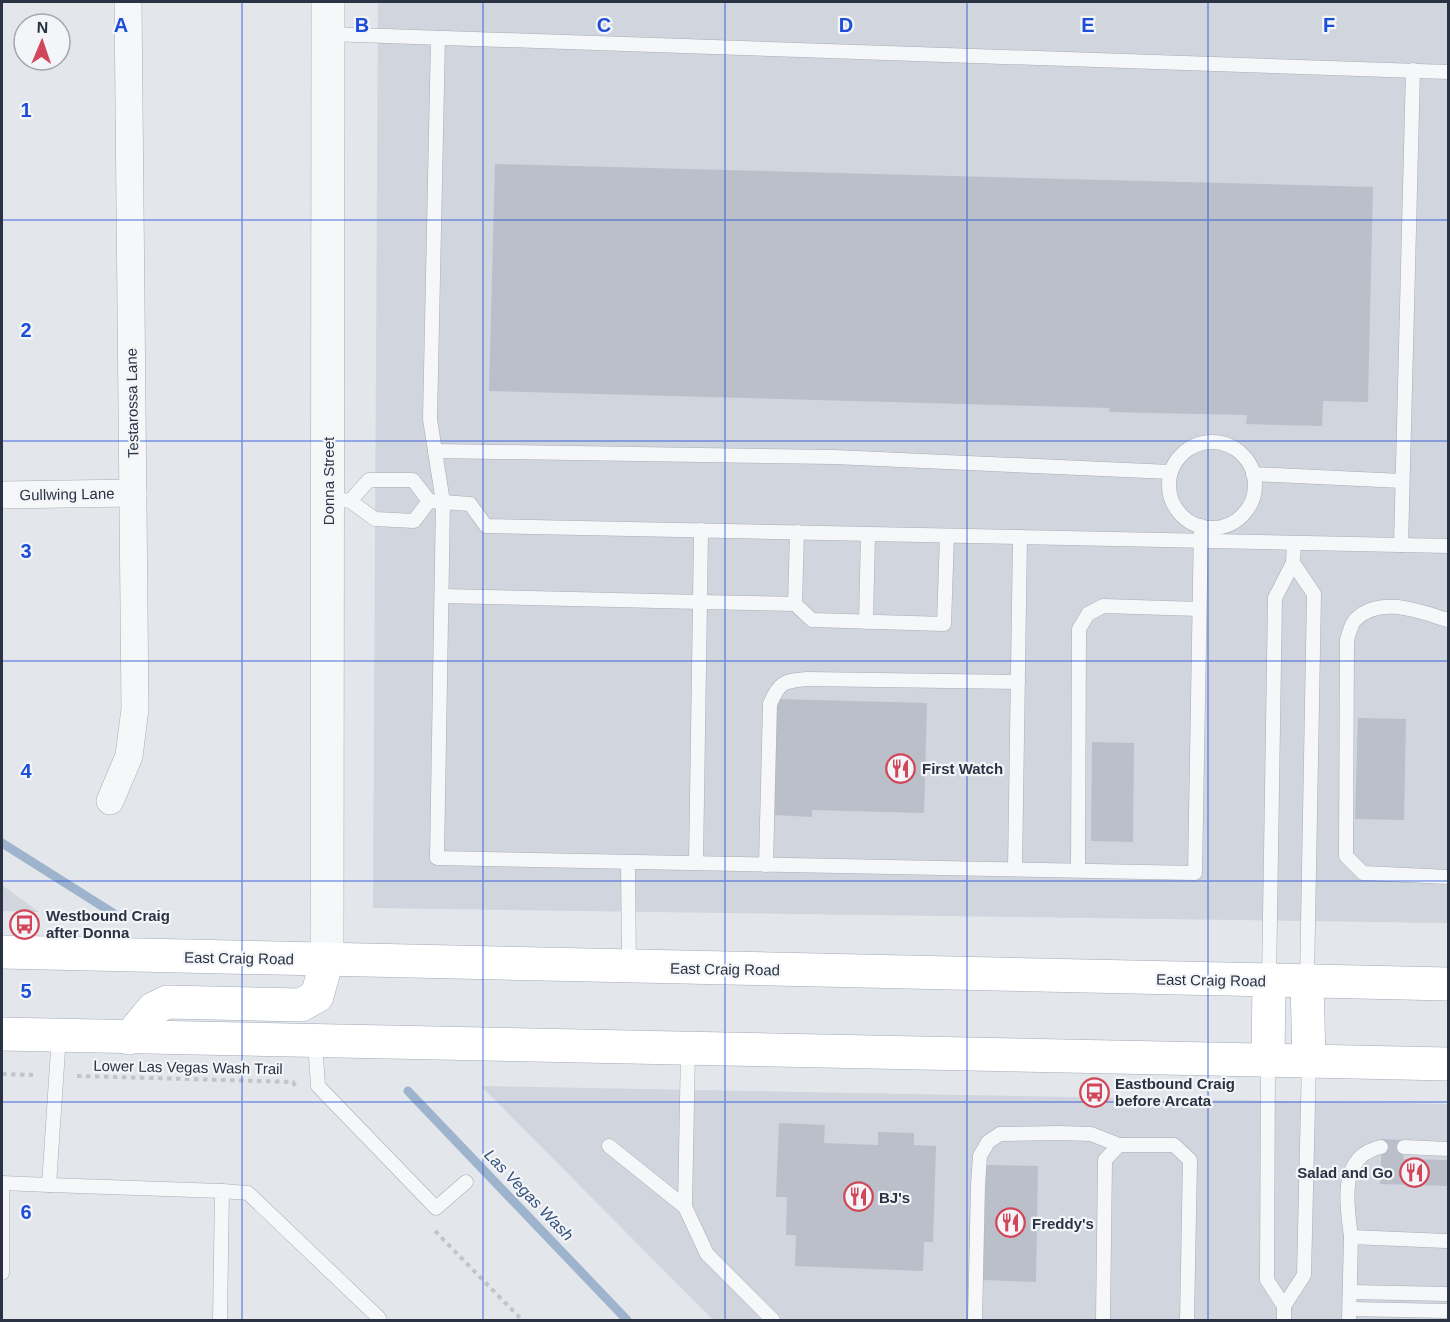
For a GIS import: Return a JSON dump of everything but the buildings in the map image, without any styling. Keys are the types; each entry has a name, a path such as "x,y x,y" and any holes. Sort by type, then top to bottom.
{"main road":[{"name":"East Craig Road","path":"2,952 1449,984"},
{"path":"129,1038 153,1009 167,1002 301,1005 310,1002 317,996 327,960"},
{"path":"1268,1061 1269,981"},
{"path":"1307,982 1309,1061"},
{"path":"2,1034 1449,1064"}],"street":[{"name":"Testarossa Lane","path":"110,801 129,756 135,708 128,2"},
{"name":"Donna Street","path":"327,960 339,500 328,2"},
{"name":"Gullwing Lane","path":"2,495 133,493"}],"lane":[{"path":"328,34 1449,72"},
{"path":"438,38 430,419 435,451 442,596 437,858 1195,873 1201,526"},
{"path":"1401,545 1413,70"},
{"path":"1213,442 1233,448 1244,456 1253,474 1253,496 1248,509 1238,519 1226,525 1211,528 1185,518 1175,508 1169,495 1170,472 1181,455 1192,446 1213,442"},
{"path":"435,451 834,457 1170,472"},
{"path":"1253,474 1402,481"},
{"path":"436,502 414,521 375,519 339,500 369,480 413,480 436,502 470,504 486,526 1449,546"},
{"path":"696,863 701,530"},
{"path":"795,604 797,532"},
{"path":"866,622 868,534"},
{"path":"442,596 795,604 812,621 944,624 948,536"},
{"path":"1016,869 1020,537"},
{"path":"1269,981 1275,598 1293,563 1294,543"},
{"path":"1293,563 1314,594 1307,982"},
{"path":"1077,870 1079,629 1088,614 1103,606 1199,609"},
{"path":"1449,620 1407,608 1374,607 1354,620 1347,640 1346,856 1363,873 1449,877"},
{"path":"766,865 770,704 778,687 788,680 1018,682"},
{"path":"628,862 629,967"},
{"path":"49,1185 59,1035"},
{"path":"315,1041 318,1086 436,1208 466,1182"},
{"path":"685,1207 688,1049"},
{"path":"1268,1061 1268,1280 1284,1306 1284,1320"},
{"path":"1284,1306 1304,1275 1309,1061"},
{"path":"975,1320 980,1156 988,1142 1000,1134 1060,1133 1091,1134 1119,1145 1174,1145 1190,1160 1187,1320"},
{"path":"1103,1320 1104,1160 1119,1145"},
{"path":"609,1146 685,1207 707,1254 773,1320"},
{"path":"1381,1147 1369,1149 1358,1156 1350,1173 1347,1203 1351,1237 1350,1315 1449,1311"},
{"path":"1404,1148 1449,1149"},
{"path":"2,1273 2,1183 248,1193 379,1318"},
{"path":"220,1320 222,1191"},
{"path":"1351,1237 1446,1240"},
{"path":"1350,1292 1449,1294"}],"path":[{"name":"Lower Las Vegas Wash Trail","path":"2,1074 293,1082 299,1091"},
{"path":"433,1229 522,1320"}],"shaded area":[{"path":"378,2 1448,2 1448,923 373,908"},
{"path":"2,885 39,912 2,911"},
{"path":"481,1086 1448,1104 1448,1320 713,1320"}],"waterway":[{"name":"Las Vegas Wash","path":"2,843 113,913"},
{"name":"Las Vegas Wash","path":"408,1091 627,1320"}],"place":[{"name":"First Watch","path":"901,768"},
{"name":"Westbound Craig after Donna","path":"25,924"},
{"name":"Eastbound Craig before Arcata","path":"1094,1092"},
{"name":"Salad and Go","path":"1414,1172"},
{"name":"BJ's","path":"858,1197"},
{"name":"Freddy's","path":"1011,1223"}]}
